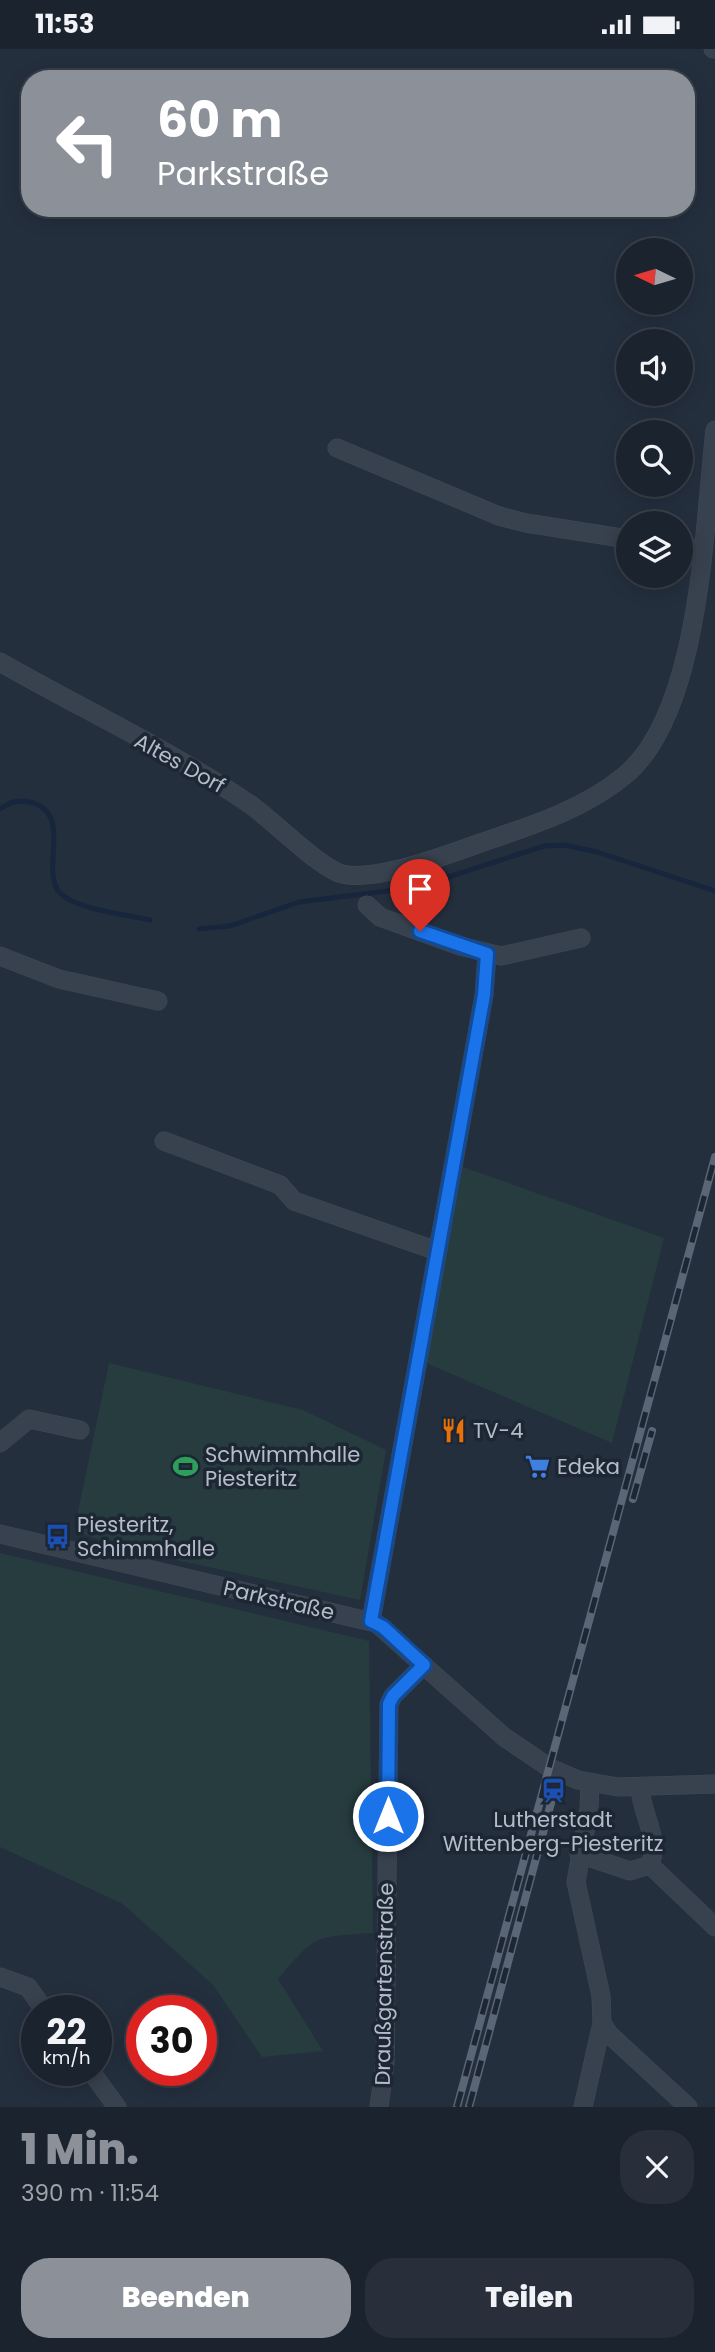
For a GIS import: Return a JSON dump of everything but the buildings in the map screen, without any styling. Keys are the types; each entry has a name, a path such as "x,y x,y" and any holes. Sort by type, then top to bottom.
{"street":[{"path":"693,548 701,549 715,430"},
{"path":"337,448 499,516 616,537"},
{"name":"Altes Dorf","path":"0,662 219,785 275,822 331,869 352,876 424,862 496,838 578,805 625,776 649,748 677,691 692,628 701,549"},
{"path":"367,905 380,917 487,954 516,954 581,937"},
{"path":"371,1621 484,995 487,954"},
{"path":"0,956 59,979 158,1001"},
{"path":"164,1141 280,1185 294,1201 437,1251"},
{"path":"0,1443 29,1419 80,1430"},
{"name":"Parkstraße","path":"0,1534 371,1621 383,1627 516,1747 550,1768 590,1783 640,1787 715,1784"},
{"name":"Draußgartenstraße","path":"379,2107 385,2063 389,1704 393,1696 424,1665"},
{"path":"583,2107 603,2023 601,1996 578,1895 579,1854 589,1815 590,1783"},
{"path":"640,1787 640,1800 655,1844 650,1865"},
{"path":"579,1854 630,1871 650,1865"},
{"path":"650,1865 715,1927"},
{"path":"0,1977 27,1987 33,1995"},
{"path":"603,2023 610,2034 688,2107"},
{"path":"102,2086 117,2107"}],"green space":[{"path":"463,1167 664,1238 612,1443 426,1363"},
{"path":"109,1363 303,1410 386,1450 360,1600 126,1549 74,1531"},
{"path":"0,1553 369,1641 373,1933 339,1935 318,1940 301,1953 278,1979 323,2051 262,2057 213,1985 123,1904 0,1847"}],"waterway":[{"path":"0,809 14,802 25,801 43,808 50,817 54,829 54,882 59,892 67,898 102,911 150,920"},
{"path":"199,929 230,926 299,902 403,889 544,846 564,845 597,852 715,891"}],"railway":[{"path":"457,2107 715,1157"},
{"path":"633,1499 652,1431"},
{"path":"469,2107 551,1803"}],"place":[{"name":"TV-4","path":"453,1430"},
{"name":"Schwimmhalle Piesteritz","path":"185,1466"},
{"name":"Edeka","path":"537,1466"},
{"name":"Piesteritz, Schimmhalle","path":"57,1536"},
{"name":"Lutherstadt Wittenberg-Piesteritz","path":"553,1790"}],"route":[{"path":"388,1816 389,1704 393,1696 424,1665 383,1627 371,1621 484,995 487,954 420,931"}]}
